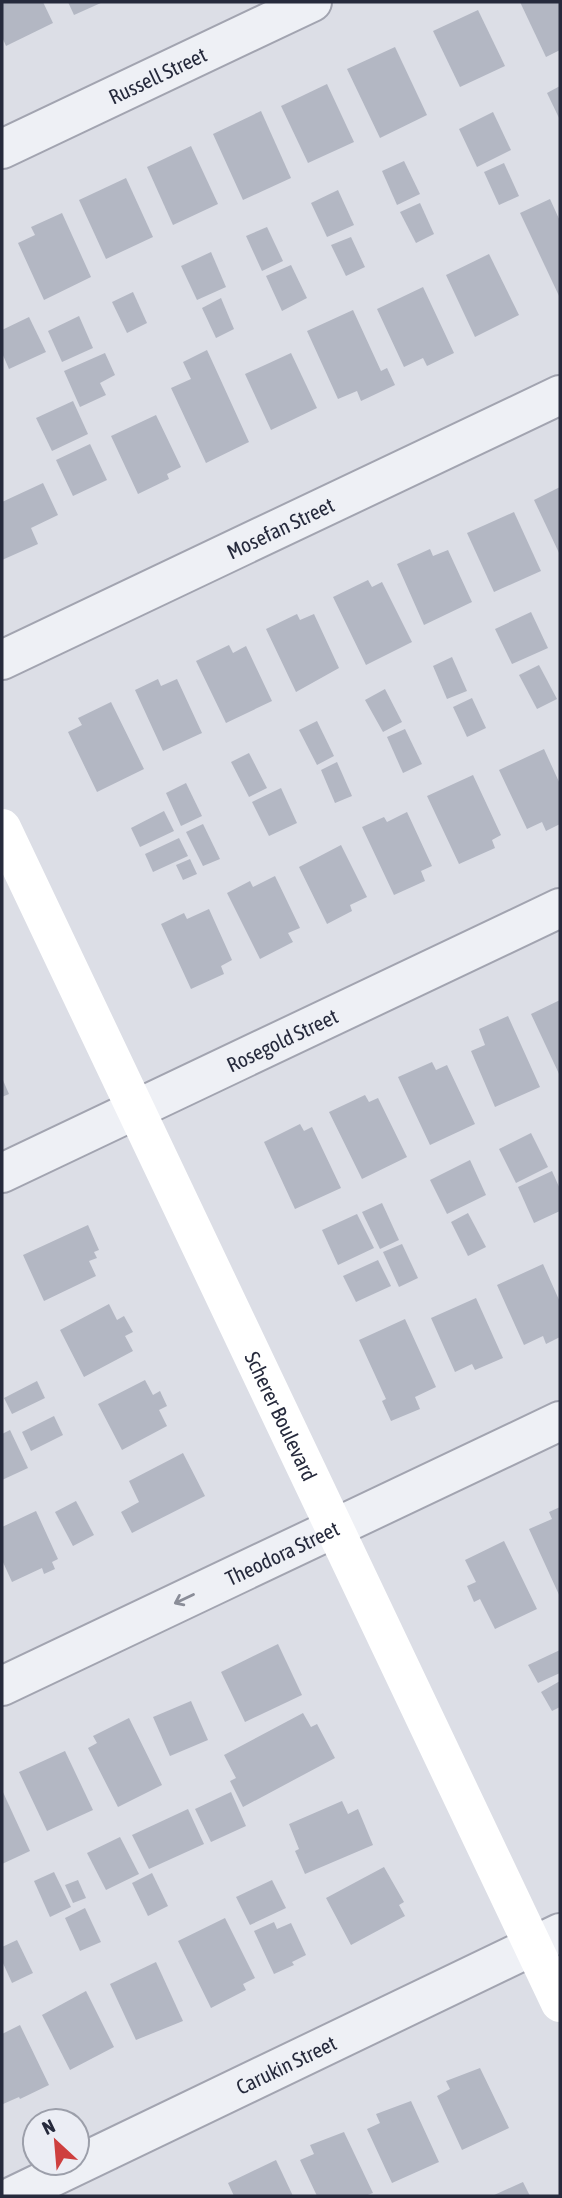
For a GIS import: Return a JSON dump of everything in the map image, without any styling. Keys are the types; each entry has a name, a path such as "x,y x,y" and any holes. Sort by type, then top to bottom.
{"street":[{"name":"Russell Street","path":"2,149 312,2"},
{"name":"Mosefan Street","path":"2,660 560,395"},
{"name":"Scherer Boulevard","path":"2,828 334,1528 547,1940 560,2003"},
{"name":"Rosegold Street","path":"2,1173 560,908"},
{"name":"Theodora Street","path":"2,1686 560,1421"},
{"name":"Carukin Street","path":"13,2196 547,1940"}],"building":[{"path":"2,2 43,2 53,23 6,46 2,37"},
{"path":"68,2 103,2 74,15"},
{"path":"520,2 560,2 560,50 546,57"},
{"path":"478,10 505,66 460,87 433,31"},
{"path":"395,47 427,115 380,138 347,69"},
{"path":"327,84 354,142 308,163 281,106"},
{"path":"560,86 560,120 547,93"},
{"path":"261,111 291,178 243,200 213,134"},
{"path":"493,112 511,150 477,167 459,129"},
{"path":"191,146 218,204 173,225 147,167"},
{"path":"404,161 420,194 397,205 382,171"},
{"path":"504,163 519,196 499,205 484,172"},
{"path":"126,178 153,237 106,259 79,200"},
{"path":"338,190 354,225 327,237 311,203"},
{"path":"550,199 560,221 560,298 520,213"},
{"path":"420,203 434,234 416,243 400,212"},
{"path":"62,213 91,277 44,300 18,243 35,235 31,227"},
{"path":"267,227 283,261 262,271 246,236"},
{"path":"351,237 365,267 346,276 331,245"},
{"path":"211,252 226,287 197,300 181,266"},
{"path":"489,254 519,315 475,337 446,275"},
{"path":"291,265 307,298 282,311 266,276"},
{"path":"423,287 454,353 427,366 423,358 404,367 377,309"},
{"path":"133,292 147,323 127,333 112,302"},
{"path":"221,298 234,329 216,338 202,308"},
{"path":"353,310 381,371 387,368 395,385 361,401 357,391 338,399 307,331"},
{"path":"79,316 93,348 62,362 48,331"},
{"path":"29,317 46,352 9,369 2,353 2,330"},
{"path":"207,350 249,442 206,463 171,388 191,379 183,362"},
{"path":"105,353 115,375 100,383 106,395 80,407 64,371"},
{"path":"291,353 317,408 271,430 245,374"},
{"path":"73,401 88,434 52,451 36,418"},
{"path":"156,415 181,467 167,474 169,479 138,494 111,436"},
{"path":"90,444 107,480 73,496 56,460"},
{"path":"43,483 58,515 31,528 38,544 2,560 2,502"},
{"path":"560,487 560,555 534,500"},
{"path":"514,512 541,571 494,592 467,533"},
{"path":"430,549 433,556 448,550 472,602 424,625 397,564"},
{"path":"368,580 372,587 382,582 412,642 366,665 333,597"},
{"path":"531,612 548,648 512,664 495,629"},
{"path":"297,614 300,620 314,614 339,668 296,692 266,629"},
{"path":"229,645 233,653 246,646 272,701 226,723 196,661"},
{"path":"452,657 467,691 447,699 433,666"},
{"path":"539,665 557,699 537,709 519,675"},
{"path":"158,679 161,686 177,679 202,733 163,751 135,690"},
{"path":"385,689 402,722 383,732 365,700"},
{"path":"472,698 486,728 467,737 453,707"},
{"path":"111,702 144,769 97,792 68,732 82,725 78,718"},
{"path":"317,721 334,756 317,765 299,730"},
{"path":"405,729 422,764 403,773 387,737"},
{"path":"544,749 560,784 560,824 546,831 542,822 527,829 499,770"},
{"path":"249,753 267,788 249,797 231,762"},
{"path":"337,762 352,796 335,803 321,770"},
{"path":"473,775 501,835 492,840 495,848 459,864 427,796"},
{"path":"186,783 202,816 181,826 166,793"},
{"path":"281,788 297,823 269,836 252,802"},
{"path":"164,811 174,831 140,847 131,828"},
{"path":"407,812 432,866 421,871 425,881 394,895 362,827 384,817 387,822"},
{"path":"203,824 220,859 203,866 186,832"},
{"path":"179,838 188,856 153,872 145,854"},
{"path":"341,845 367,897 350,905 352,911 327,924 299,867"},
{"path":"190,859 197,874 183,880 176,865"},
{"path":"275,876 300,928 288,933 293,942 260,959 227,893 250,881 253,887"},
{"path":"209,909 232,960 221,966 224,974 191,989 161,924 184,913 187,919"},
{"path":"560,1000 560,1076 531,1014"},
{"path":"508,1016 540,1087 495,1107 471,1051 485,1045 479,1029"},
{"path":"432,1062 436,1070 447,1065 475,1124 430,1145 398,1077"},
{"path":"2,1078 9,1094 2,1097"},
{"path":"365,1095 369,1102 378,1098 407,1157 362,1179 329,1112"},
{"path":"300,1124 304,1131 312,1127 341,1188 295,1209 264,1142"},
{"path":"531,1133 548,1167 516,1183 499,1149"},
{"path":"470,1160 486,1195 447,1214 430,1180"},
{"path":"552,1171 560,1189 560,1211 534,1223 518,1187"},
{"path":"382,1203 399,1240 380,1249 362,1212"},
{"path":"468,1213 486,1247 468,1256 451,1222"},
{"path":"357,1214 374,1248 338,1265 322,1230"},
{"path":"88,1225 99,1250 94,1252 97,1258 89,1261 96,1276 44,1301 23,1255"},
{"path":"402,1244 418,1278 399,1287 383,1252"},
{"path":"378,1260 391,1286 356,1302 343,1276"},
{"path":"543,1264 560,1302 560,1337 546,1344 543,1336 524,1345 497,1285"},
{"path":"476,1298 503,1358 475,1370 472,1364 455,1372 431,1318"},
{"path":"109,1304 117,1320 124,1316 133,1332 125,1336 133,1351 84,1377 60,1330"},
{"path":"405,1319 436,1387 415,1397 420,1409 391,1421 382,1401 386,1399 359,1340"},
{"path":"145,1380 153,1395 160,1391 167,1406 159,1410 167,1426 122,1450 98,1404"},
{"path":"37,1381 45,1398 12,1414 4,1398"},
{"path":"54,1416 63,1435 31,1451 22,1432"},
{"path":"10,1430 28,1468 2,1480 2,1434"},
{"path":"183,1453 205,1496 132,1533 121,1512 139,1502 129,1481"},
{"path":"76,1501 94,1535 73,1546 55,1512"},
{"path":"560,1507 560,1597 529,1529 552,1519 549,1512"},
{"path":"36,1511 58,1559 52,1562 55,1569 44,1574 42,1568 12,1582 2,1560 2,1527"},
{"path":"504,1541 537,1609 495,1629 480,1599 474,1602 467,1586 476,1582 465,1560"},
{"path":"278,1644 302,1695 245,1722 221,1672"},
{"path":"560,1650 560,1673 538,1683 528,1665"},
{"path":"560,1681 560,1707 552,1711 541,1692"},
{"path":"191,1701 208,1740 170,1756 153,1717"},
{"path":"303,1713 311,1727 317,1724 335,1758 243,1807 230,1781 236,1778 224,1755"},
{"path":"129,1718 162,1785 118,1807 88,1748 97,1743 93,1736"},
{"path":"65,1751 93,1810 47,1831 19,1772"},
{"path":"2,1790 30,1851 2,1864"},
{"path":"231,1792 246,1826 211,1842 195,1809"},
{"path":"342,1801 348,1814 358,1809 373,1845 305,1874 295,1851 299,1849 289,1824"},
{"path":"188,1809 204,1844 149,1869 132,1835"},
{"path":"120,1837 139,1874 106,1890 87,1853"},
{"path":"384,1867 404,1902 399,1905 405,1916 351,1945 326,1898"},
{"path":"54,1872 71,1907 50,1917 34,1881"},
{"path":"152,1873 168,1906 148,1916 132,1883"},
{"path":"78,1880 86,1898 73,1903 65,1885"},
{"path":"272,1880 286,1908 250,1925 236,1897"},
{"path":"85,1908 101,1942 80,1951 65,1918"},
{"path":"225,1918 255,1978 243,1984 246,1990 211,2008 178,1941"},
{"path":"274,1922 277,1929 291,1923 306,1955 292,1962 294,1965 274,1974 254,1931"},
{"path":"17,1940 33,1973 12,1983 2,1961 2,1947"},
{"path":"156,1962 183,2021 136,2040 110,1984"},
{"path":"86,1991 114,2047 70,2070 42,2015"},
{"path":"20,2025 49,2085 3,2104 2,2034"},
{"path":"480,2068 509,2128 462,2150 437,2096 450,2089 446,2081"},
{"path":"411,2101 439,2162 392,2183 367,2129 380,2123 376,2114"},
{"path":"344,2132 373,2193 365,2196 317,2196 300,2160 314,2154 310,2145"},
{"path":"276,2160 293,2196 234,2196 228,2183"},
{"path":"523,2182 530,2196 492,2196"}]}
